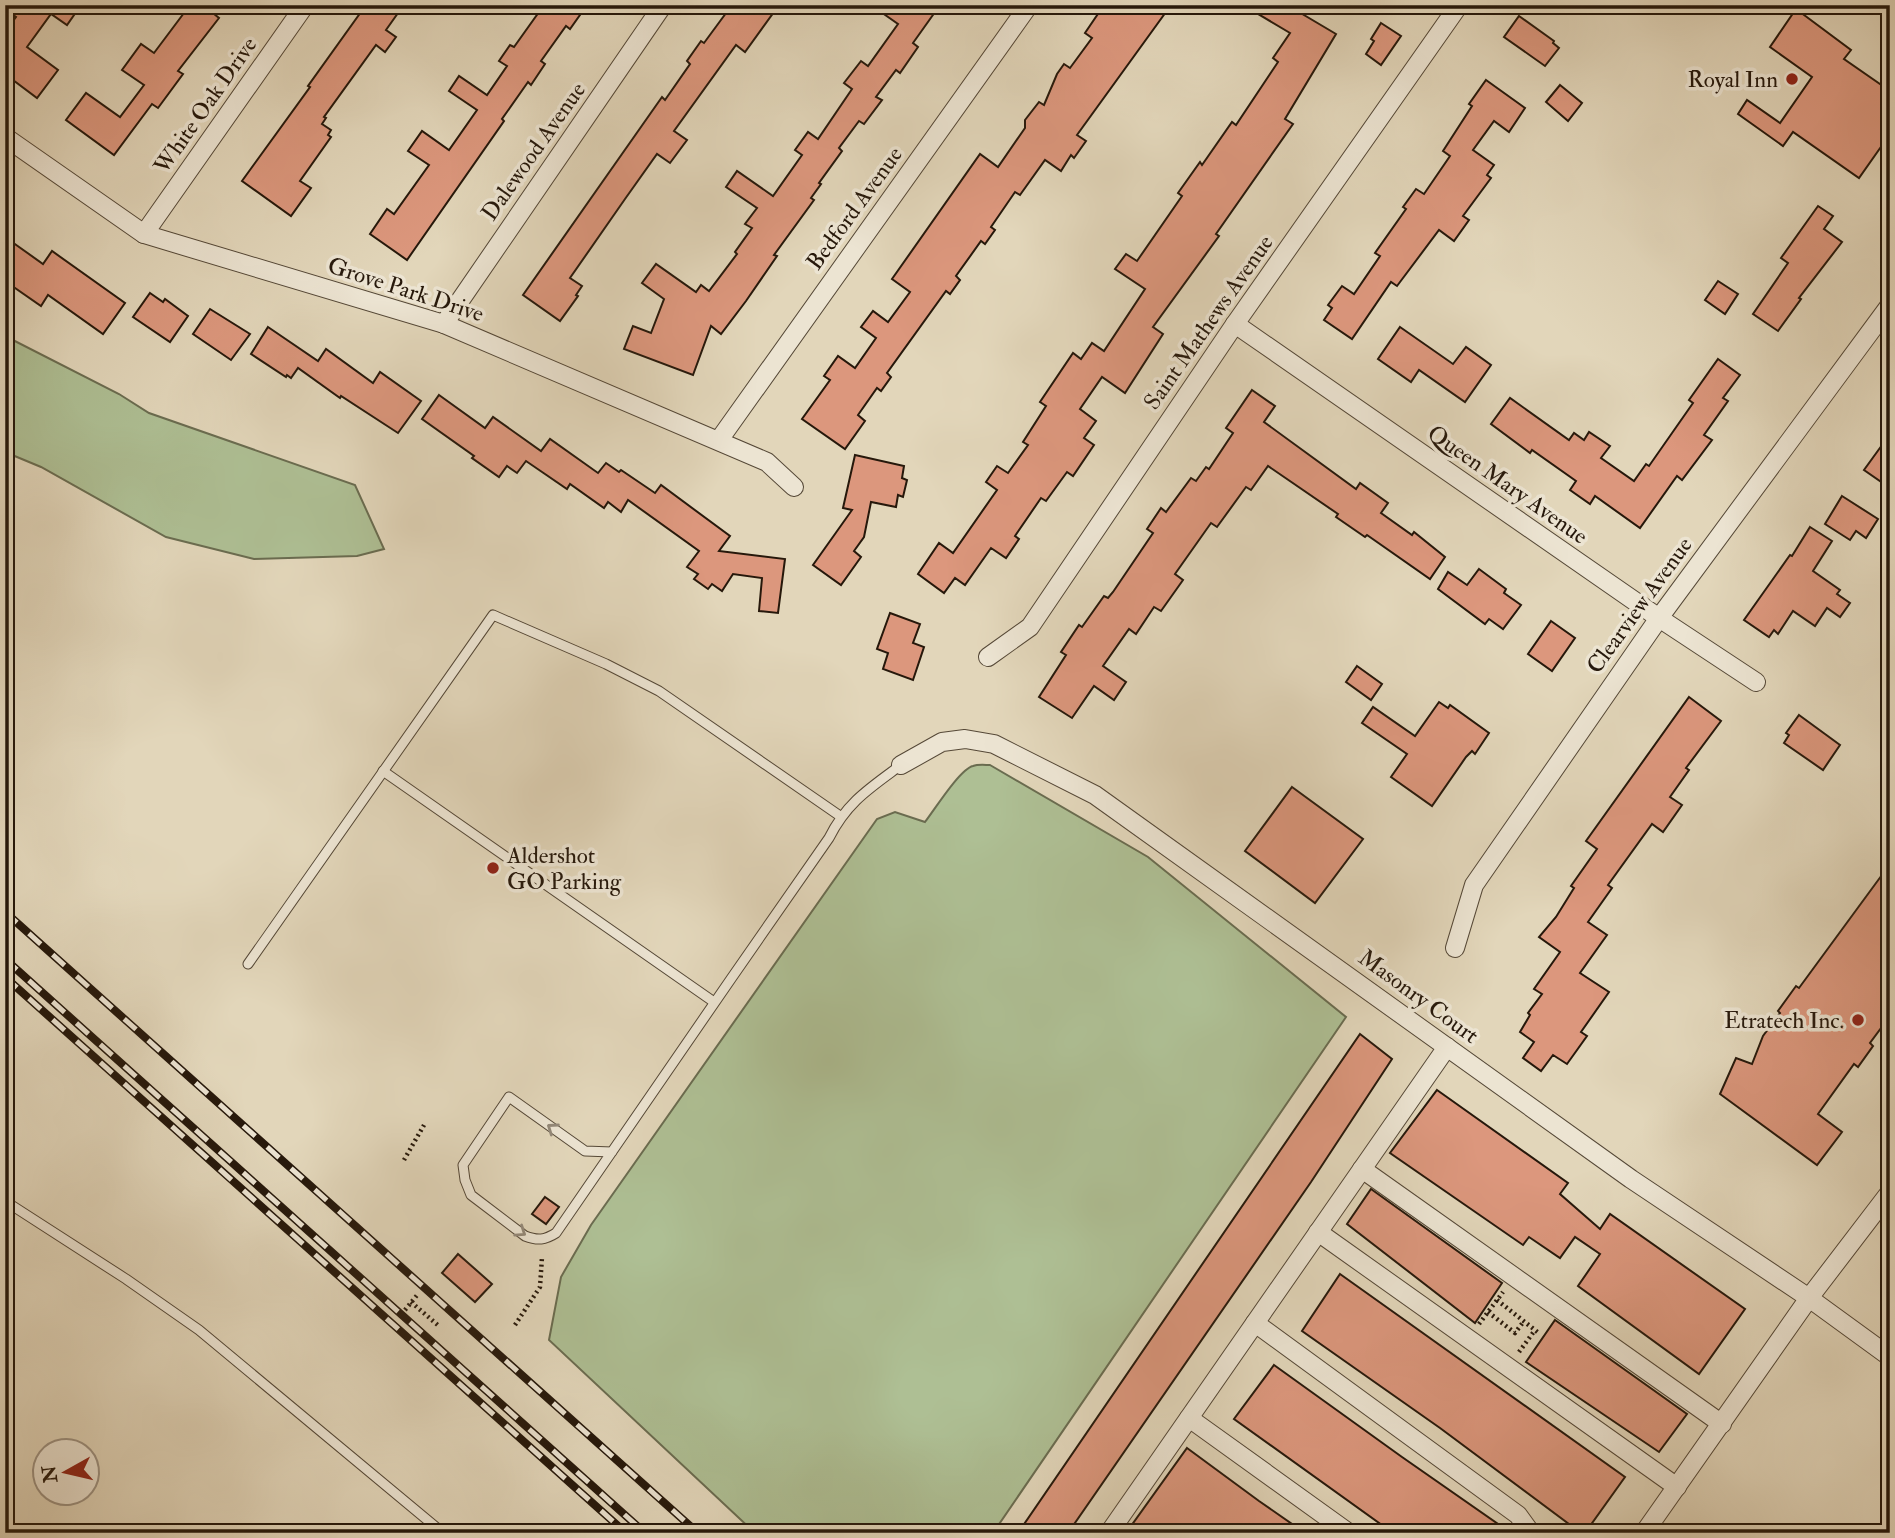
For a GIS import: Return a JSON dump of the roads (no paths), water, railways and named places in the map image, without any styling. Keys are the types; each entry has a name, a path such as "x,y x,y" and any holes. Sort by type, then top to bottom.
{"street":[{"name":"White Oak Drive","path":"144,234 305,5"},
{"name":"Dalewood Avenue","path":"444,324 663,5"},
{"name":"Bedford Avenue","path":"719,440 1029,5"},
{"name":"Saint Mathews Avenue","path":"988,657 1030,626 1235,324 1459,5"},
{"name":"Grove Park Drive","path":"5,137 144,234 444,324 768,462 794,487"},
{"name":"Clearview Avenue","path":"1455,948 1474,885 1659,618 1890,305"},
{"name":"Queen Mary Avenue","path":"1235,324 1659,618 1756,682"},
{"name":"Masonry Court","path":"901,765 942,742 965,739 994,744 1095,795 1631,1179 1809,1298 1890,1357"},
{"path":"1109,1533 1447,1047"},
{"path":"1362,1168 1722,1423"},
{"path":"1644,1533 1809,1298 1890,1192"},
{"path":"1318,1232 1676,1487"},
{"path":"1255,1323 1518,1515 1531,1533"},
{"path":"1189,1418 1345,1532"}],"lane":[{"path":"248,964 494,615 606,664 659,691 840,817"},
{"path":"612,1152 585,1152 509,1097 463,1165 471,1195 525,1236 534,1240 546,1239 556,1233 612,1152 714,1002 829,838 840,817 859,796 901,765"},
{"path":"383,771 714,1002"},
{"path":"5,1200 199,1330 443,1533"}],"railway":[{"path":"5,912 698,1533"},
{"path":"5,959 645,1533"},
{"path":"5,977 626,1533"}],"place":[{"name":"Royal Inn","path":"1792,79"},
{"name":"Aldershot GO Parking","path":"493,868"},
{"name":"Etratech Inc.","path":"1858,1020"}]}
